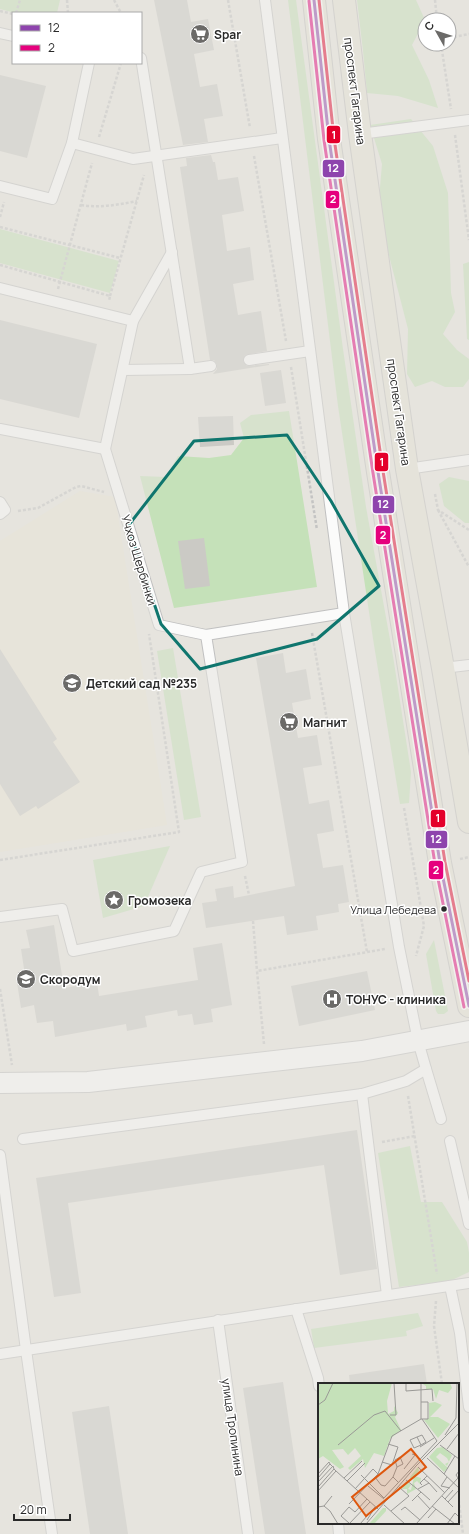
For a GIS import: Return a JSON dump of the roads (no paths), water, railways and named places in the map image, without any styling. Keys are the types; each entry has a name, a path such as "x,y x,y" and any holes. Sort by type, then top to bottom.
{"main road":[{"path":"314,0 329,139 379,480 440,863 469,1006"},
{"name":"проспект Гагарина","path":"344,0 360,134 407,469 469,822"}],"street":[{"path":"0,1083 88,1082 362,1052 469,1031"}],"lane":[{"path":"265,0 344,613 399,947 418,1041 441,1119"},
{"path":"0,33 12,36"},
{"path":"0,186 52,199 72,143 89,64"},
{"path":"142,64 190,369"},
{"path":"360,134 469,120"},
{"path":"72,143 133,159 282,138"},
{"path":"0,429 105,449 133,321 172,252"},
{"path":"0,288 133,321"},
{"path":"249,360 310,351"},
{"path":"123,370 190,369 211,366"},
{"name":"Учхоз Щербинки","path":"105,449 159,625 206,635"},
{"path":"407,469 469,460"},
{"path":"0,917 62,908 74,951 174,932 201,872 242,862 206,635 344,613"},
{"path":"443,668 469,665"},
{"path":"24,1139 362,1094 406,1081 426,1069"},
{"path":"362,1094 387,1295"},
{"path":"450,1141 469,1224"},
{"path":"0,1155 52,1534"},
{"path":"0,1354 469,1283"},
{"path":"450,1286 464,1333 469,1407"},
{"path":"296,1309 319,1383"},
{"name":"улица Тропинина","path":"218,1320 248,1534"},
{"path":"338,1524 339,1534"}],"place":[{"name":"Spar","path":"200,34"},
{"name":"Детский сад №235","path":"72,683"},
{"name":"Магнит","path":"289,722"},
{"name":"Громозека","path":"114,900"},
{"name":"Улица Лебедева","path":"444,909"},
{"name":"Скородум","path":"26,979"},
{"name":"ТОНУС - клиника","path":"332,999"}]}
